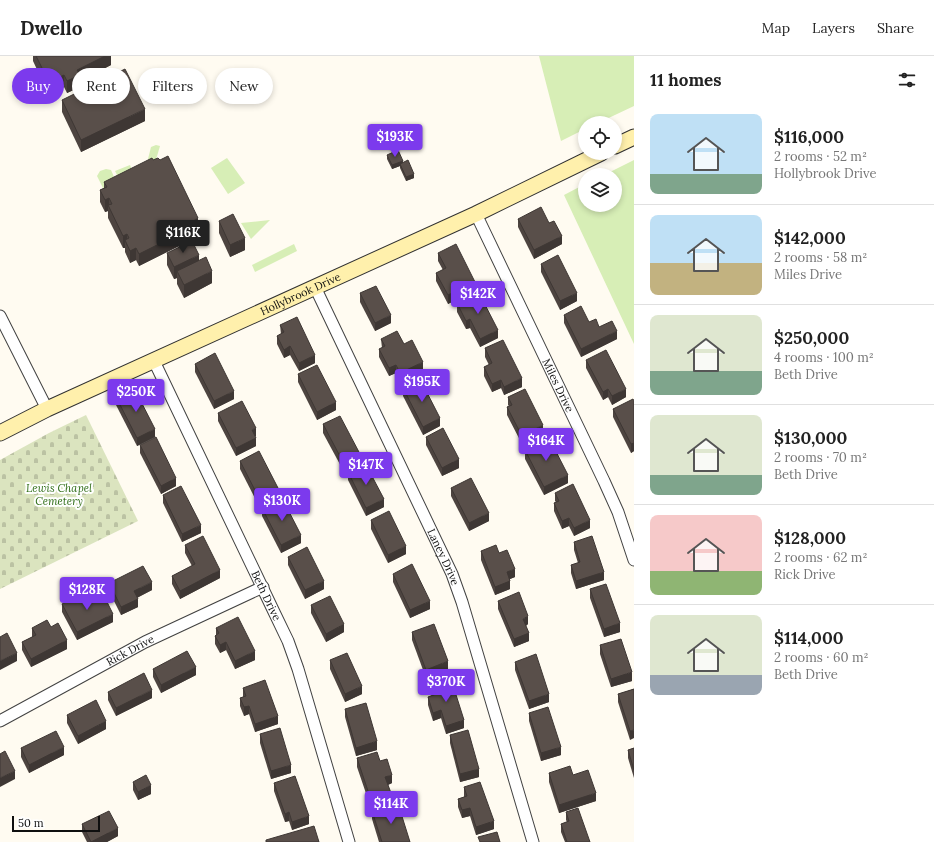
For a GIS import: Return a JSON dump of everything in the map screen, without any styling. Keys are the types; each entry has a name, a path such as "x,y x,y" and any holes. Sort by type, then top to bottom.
{"main road":[{"path":"622,142 634,136"},
{"name":"Hollybrook Drive","path":"0,433 47,409 476,214 587,160"}],"street":[{"name":"Miles Drive","path":"476,214 604,481 620,517 634,560"},
{"name":"Laney Drive","path":"315,287 452,574 464,609 533,842"},
{"path":"0,316 47,409"},
{"name":"Beth Drive","path":"154,361 288,642 298,669 349,842"},
{"name":"Rick Drive","path":"0,721 159,634 263,587"}],"green space":[{"path":"539,56 634,56 634,106 613,116 578,116 578,132 561,141"},
{"path":"156,145 160,146 155,163 148,159 151,147"},
{"path":"227,158 245,183 228,194 211,168"},
{"path":"634,160 634,344 564,195 578,188 578,212 622,212 622,168 618,168"},
{"path":"130,165 135,177 121,183 115,171"},
{"path":"106,169 111,170 118,186 105,192 97,176 100,171"},
{"path":"270,220 251,239 241,223"},
{"path":"294,244 297,251 255,272 252,265"},
{"name":"Lewis Chapel Cemetery","path":"86,415 138,521 0,589 0,460 49,433"}],"building":[{"path":"36,56 105,56 81,68 72,68 72,79 67,81 64,75 64,68 42,68"},
{"path":"130,79 138,95 138,104 142,104 145,109 81,140 64,104 64,99 72,95 72,104 130,104"},
{"path":"393,126 398,135 392,138 387,129"},
{"path":"398,150 403,161 392,165 387,155"},
{"path":"168,156 198,218 189,223 190,225 185,227 187,230 139,254 136,248 130,251 125,240 129,238 127,234 123,236 108,205 112,204 109,198 105,200 100,190 107,187 104,182 152,158 153,160 158,158 160,160"},
{"path":"408,160 414,174 406,177 400,164"},
{"path":"541,207 549,223 554,221 562,236 534,250 518,219"},
{"path":"233,214 245,238 230,245 219,221"},
{"path":"192,241 199,255 174,267 167,253"},
{"path":"456,244 475,282 448,295 436,273 446,268 438,253"},
{"path":"558,255 577,293 560,301 541,264"},
{"path":"206,257 212,271 184,285 177,271"},
{"path":"376,286 391,315 375,323 360,293"},
{"path":"479,293 498,330 480,339 470,319 466,321 457,303"},
{"path":"581,306 589,322 596,319 599,327 612,321 617,331 581,349 564,315"},
{"path":"297,317 315,355 299,363 290,346 284,350 277,336 284,332 280,325"},
{"path":"397,331 404,344 412,340 423,362 400,373 396,365 389,368 379,349 385,346 381,339"},
{"path":"503,340 522,378 504,387 501,380 492,384 484,367 492,363 485,348"},
{"path":"606,350 626,389 612,396 608,389 603,392 586,360"},
{"path":"215,353 234,391 214,401 195,364"},
{"path":"317,365 336,402 317,412 298,374"},
{"path":"420,379 440,418 423,427 403,388"},
{"path":"134,388 155,429 137,438 116,397"},
{"path":"525,389 543,425 522,436 507,407 512,405 508,397"},
{"path":"633,399 634,443 631,444 613,409"},
{"path":"242,401 256,428 252,430 256,438 236,448 218,413"},
{"path":"340,416 360,454 343,462 323,424"},
{"path":"443,428 459,459 442,468 426,437"},
{"path":"156,437 176,478 161,486 140,445"},
{"path":"549,438 568,475 544,487 525,450"},
{"path":"259,451 278,488 259,498 240,461"},
{"path":"365,463 384,499 366,508 348,472"},
{"path":"471,478 489,513 469,523 451,488"},
{"path":"573,484 590,520 574,528 569,518 562,521 554,503 559,501 555,493"},
{"path":"181,486 201,525 182,534 163,495"},
{"path":"282,498 301,535 281,545 262,508"},
{"path":"389,511 406,546 388,555 371,520"},
{"path":"203,536 220,570 180,591 172,576 195,564 185,545"},
{"path":"592,536 604,572 576,581 571,565 580,562 574,542"},
{"path":"496,545 499,553 507,550 515,569 507,572 510,581 495,587 481,551"},
{"path":"307,547 324,581 305,590 288,557"},
{"path":"412,564 430,601 410,610 393,574"},
{"path":"143,566 152,582 134,591 138,599 121,607 109,583"},
{"path":"606,584 620,623 604,629 590,589"},
{"path":"519,592 528,616 523,619 529,633 514,639 498,601"},
{"path":"83,594 87,602 103,594 113,614 77,632 62,604"},
{"path":"330,596 344,624 326,634 311,605"},
{"path":"238,617 255,651 235,661 226,642 220,645 215,636 219,633 216,628"},
{"path":"47,620 51,627 58,623 67,640 31,659 22,642 36,635 32,628"},
{"path":"434,624 448,661 426,670 412,632"},
{"path":"7,633 17,653 0,661 0,637"},
{"path":"621,639 632,672 611,679 600,645"},
{"path":"187,651 196,667 161,685 153,669"},
{"path":"347,653 362,686 345,694 330,660"},
{"path":"536,654 549,694 529,701 515,662"},
{"path":"144,673 152,690 116,708 108,692"},
{"path":"451,679 464,720 446,726 441,710 433,713 428,697 436,694 433,685"},
{"path":"265,680 278,716 255,724 249,706 244,707 240,698 246,696 243,688"},
{"path":"634,689 634,730 630,731 618,694"},
{"path":"96,700 106,721 78,736 67,715"},
{"path":"366,703 377,741 356,748 345,709"},
{"path":"548,707 561,747 541,753 529,713"},
{"path":"280,728 291,765 271,771 260,734"},
{"path":"468,730 479,769 460,774 450,735"},
{"path":"56,731 64,747 29,765 21,748"},
{"path":"634,748 634,770 628,750"},
{"path":"5,751 15,771 0,778 0,754"},
{"path":"377,752 380,761 387,759 392,775 385,777 391,793 371,800 357,758"},
{"path":"570,766 573,775 588,770 596,793 559,805 549,773"},
{"path":"146,775 151,785 138,792 133,782"},
{"path":"295,776 309,816 292,822 289,812 285,814 274,783"},
{"path":"480,782 494,821 476,827 470,808 462,810 458,799 467,796 464,787"},
{"path":"394,804 396,811 400,810 410,842 382,842 372,811"},
{"path":"578,808 590,842 567,842 561,824 569,821 566,812"},
{"path":"109,811 118,828 91,842 82,824"},
{"path":"314,826 319,842 266,842 266,840"},
{"path":"497,832 500,842 480,842 478,837"}]}
